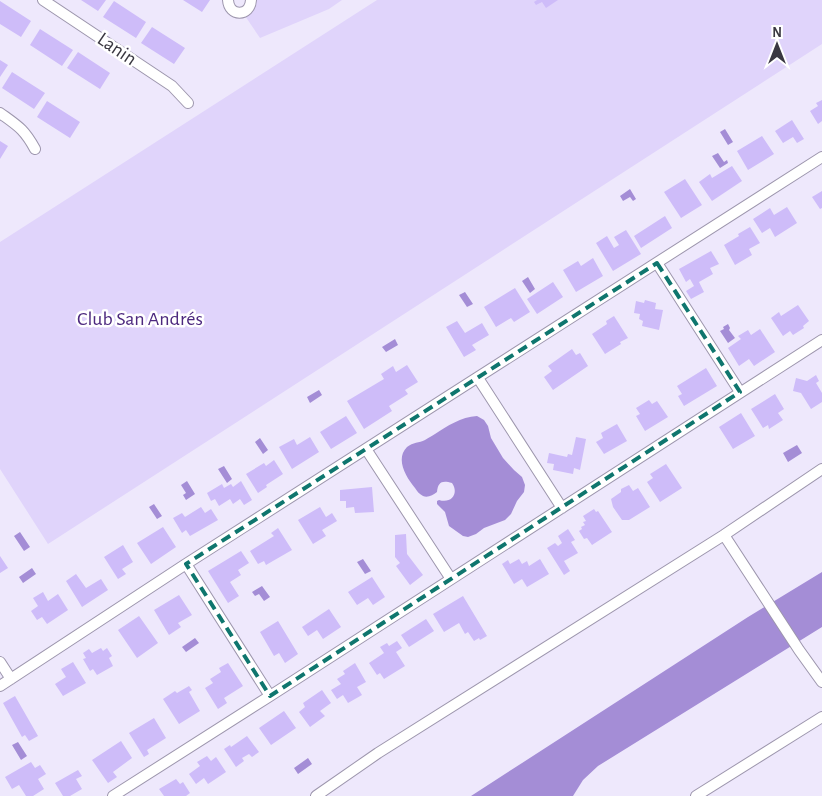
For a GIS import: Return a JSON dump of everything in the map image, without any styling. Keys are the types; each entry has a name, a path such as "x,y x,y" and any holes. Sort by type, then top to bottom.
{"street":[{"name":"Lanin","path":"44,0 172,86 188,103"},
{"path":"228,0 232,10 243,13 249,8 251,0"},
{"path":"0,113 20,127 28,136 35,149"},
{"path":"0,686 186,564 822,157"},
{"path":"658,263 740,392"},
{"path":"113,796 822,340"},
{"path":"478,378 562,508"},
{"path":"366,449 451,579"},
{"path":"316,796 378,753 724,535 822,469"},
{"path":"724,535 822,682"},
{"path":"186,564 270,696"},
{"path":"0,662 11,679"},
{"path":"696,796 822,717"}],"highlighted area":[{"path":"657,263 740,392 270,696 186,564"}],"green space":[{"path":"254,0 342,0 329,9 260,38 243,13"},
{"name":"Club San Andrés","path":"377,0 822,0 822,44 48,544 0,469 0,242"}],"shaded area":[{"path":"725,129 733,142 728,145 720,132"},
{"path":"718,153 724,162 727,160 728,163 720,168 712,156"},
{"path":"630,189 636,199 633,201 630,197 623,201 620,196"},
{"path":"528,277 535,289 530,293 522,281"},
{"path":"465,292 473,304 467,307 459,295"},
{"path":"728,324 729,330 735,338 728,343 720,331"},
{"path":"395,339 398,345 386,352 382,347"},
{"path":"319,390 322,395 310,403 307,397"},
{"path":"477,416 484,420 488,426 491,438 503,458 522,477 525,485 524,492 511,514 505,520 468,537 463,536 449,526 445,512 437,504 439,500 444,501 453,497 455,490 452,483 441,483 438,486 437,492 429,496 423,496 408,479 403,468 402,457 409,445 425,440 460,420"},
{"path":"260,438 268,450 263,454 255,442"},
{"path":"797,445 802,453 788,462 783,453"},
{"path":"224,466 232,479 227,483 218,469"},
{"path":"187,481 195,494 186,500 183,495 186,493 181,485"},
{"path":"154,504 162,516 157,519 149,507"},
{"path":"20,532 30,547 24,551 14,536"},
{"path":"363,559 371,571 365,574 357,562"},
{"path":"32,568 36,574 23,583 19,577"},
{"path":"822,572 822,627 598,766 583,780 573,796 471,796 748,617"},
{"path":"262,586 270,597 264,601 259,594 255,596 252,592"},
{"path":"195,638 199,643 186,652 182,647"},
{"path":"18,742 27,756 21,760 12,745"},
{"path":"308,758 312,764 298,774 294,768"}],"building":[{"path":"81,0 106,0 98,11"},
{"path":"183,0 210,0 202,12"},
{"path":"537,0 558,0 546,8 542,2 536,5 534,2"},
{"path":"0,1 31,21 21,37 0,24"},
{"path":"114,1 146,22 136,38 103,17"},
{"path":"152,27 185,48 174,64 141,43"},
{"path":"40,29 73,50 62,66 30,45"},
{"path":"78,52 110,73 100,89 67,68"},
{"path":"0,60 8,65 0,77"},
{"path":"12,72 45,93 34,109 2,88"},
{"path":"822,100 822,121 818,124 810,111 818,106 816,103"},
{"path":"47,101 80,122 70,138 37,117"},
{"path":"792,120 804,139 797,143 793,137 783,143 775,131"},
{"path":"762,136 774,154 748,170 737,151"},
{"path":"0,141 8,146 0,159"},
{"path":"732,166 742,181 712,201 699,182 710,174 712,178"},
{"path":"685,179 702,205 681,218 664,192"},
{"path":"822,191 822,208 820,209 812,197"},
{"path":"787,207 797,223 775,237 770,228 762,233 753,219 770,208 774,215"},
{"path":"665,216 672,228 641,248 634,236"},
{"path":"750,227 760,243 749,249 752,255 735,265 724,245"},
{"path":"626,230 641,254 613,271 596,243 607,236 614,248 619,245 614,237"},
{"path":"711,251 719,264 710,268 713,274 699,282 704,292 691,299 686,291 694,286 690,279 686,282 679,269"},
{"path":"593,258 603,276 576,292 563,270 578,261 581,266"},
{"path":"553,282 563,297 537,314 527,299"},
{"path":"515,288 530,312 514,322 511,318 496,327 484,307"},
{"path":"645,300 656,303 655,309 663,310 659,330 642,326 643,321 639,319 640,314 634,313 636,301 644,303"},
{"path":"798,305 809,321 803,326 804,328 793,335 790,331 783,336 771,318 779,312 781,316"},
{"path":"614,316 628,338 605,354 592,334 607,324 606,321"},
{"path":"457,321 465,333 482,323 489,335 472,345 476,350 464,357 446,327"},
{"path":"760,329 775,352 754,366 749,359 739,366 728,348 741,339 738,336 748,330 751,335"},
{"path":"572,349 576,355 580,353 588,366 553,390 544,377 552,371 548,366"},
{"path":"407,365 418,382 405,390 408,394 389,406 392,411 364,429 347,401 384,379 381,374 393,366 396,372"},
{"path":"706,368 717,386 684,406 678,396 682,394 677,386"},
{"path":"816,375 819,381 816,383 822,393 822,402 811,409 801,393 793,391 796,378 807,381"},
{"path":"775,394 784,409 778,413 783,420 769,429 768,425 763,428 751,409"},
{"path":"649,400 652,404 657,401 668,417 645,431 636,416 640,414 636,408"},
{"path":"741,413 755,436 733,449 719,427"},
{"path":"346,416 357,433 331,449 320,432"},
{"path":"617,424 627,441 604,454 596,442 603,438 601,433"},
{"path":"310,437 319,452 292,469 279,447 294,439 297,445"},
{"path":"576,437 586,439 580,470 574,468 573,474 553,470 554,464 547,463 549,453 567,457 568,454 572,455"},
{"path":"274,460 283,474 266,485 267,487 258,493 246,474 264,463 266,466"},
{"path":"666,464 682,488 660,502 647,482 653,478 650,474"},
{"path":"241,481 252,500 244,505 240,499 233,504 230,499 219,506 215,499 211,501 207,493 222,484 224,488 231,484 233,487"},
{"path":"629,485 633,491 638,488 650,507 629,520 622,520 613,507 611,499 621,492 621,489"},
{"path":"372,487 374,512 355,513 354,507 346,508 346,501 340,501 340,490"},
{"path":"201,507 205,513 211,509 218,520 190,536 186,530 182,533 173,518 182,513 185,517"},
{"path":"320,507 326,517 332,513 337,521 322,530 326,536 313,544 298,520"},
{"path":"594,509 596,512 598,511 612,532 592,545 587,538 584,539 579,531 585,525 583,522 586,521 583,516"},
{"path":"163,527 176,547 151,564 137,543"},
{"path":"278,528 292,550 266,565 264,561 258,564 250,551 274,536 271,533"},
{"path":"568,529 575,540 571,542 578,553 564,561 570,571 564,575 547,548 555,543 558,546 562,543 558,536"},
{"path":"406,534 407,554 423,575 410,585 396,566 400,563 395,557 395,535"},
{"path":"123,545 133,562 122,569 126,574 118,579 104,557"},
{"path":"241,551 249,563 238,570 241,575 230,582 239,596 228,603 208,571"},
{"path":"0,556 8,568 0,573"},
{"path":"519,559 522,564 527,561 529,566 540,559 549,574 527,587 522,579 514,584 502,564 508,560 510,564"},
{"path":"76,574 86,588 101,579 108,590 82,607 66,581"},
{"path":"372,577 385,597 373,605 368,598 357,605 348,592"},
{"path":"43,592 48,601 58,594 68,610 47,624 42,617 37,620 31,611 38,606 33,598"},
{"path":"179,595 192,615 178,623 181,627 169,635 154,610"},
{"path":"463,596 487,636 480,640 479,638 474,641 468,632 465,634 459,623 444,632 433,614"},
{"path":"329,609 341,627 323,639 317,630 308,636 302,627"},
{"path":"139,616 158,643 137,658 118,630"},
{"path":"426,619 434,631 409,647 401,635"},
{"path":"278,621 298,654 285,663 279,653 274,656 260,632"},
{"path":"397,641 402,648 396,652 405,666 384,679 380,673 377,675 369,663 384,653 380,647 387,643 389,646"},
{"path":"101,648 103,651 107,648 112,656 109,658 113,666 97,675 93,669 90,671 83,659 86,658 83,653 89,649 92,653"},
{"path":"73,662 86,683 63,696 55,684 66,677 61,669"},
{"path":"228,663 243,686 224,698 227,703 218,709 205,688 213,683 210,679 221,672 219,668"},
{"path":"355,663 366,682 357,687 362,695 348,703 343,695 337,699 331,690 341,684 337,679 345,674 343,671"},
{"path":"189,686 192,690 189,692 200,711 179,724 163,699 175,691 177,693"},
{"path":"322,690 331,703 320,711 325,716 310,727 299,712 305,707 303,703"},
{"path":"15,696 38,736 29,741 25,735 22,737 3,703"},
{"path":"284,711 296,728 271,745 259,728"},
{"path":"154,718 166,738 147,750 149,754 144,757 129,733"},
{"path":"247,736 259,752 252,757 249,754 242,758 244,761 236,767 224,749 230,745 231,747"},
{"path":"121,741 132,758 113,772 117,777 108,783 92,760"},
{"path":"207,756 211,761 216,757 226,772 208,784 204,778 196,784 189,774 200,766 197,762"},
{"path":"31,762 35,768 40,765 46,774 38,779 44,789 33,796 26,796 19,785 12,789 5,777"},
{"path":"78,770 82,776 76,779 82,789 70,796 63,796 55,783"},
{"path":"176,779 180,784 183,782 190,793 186,796 164,796 159,789"}]}
